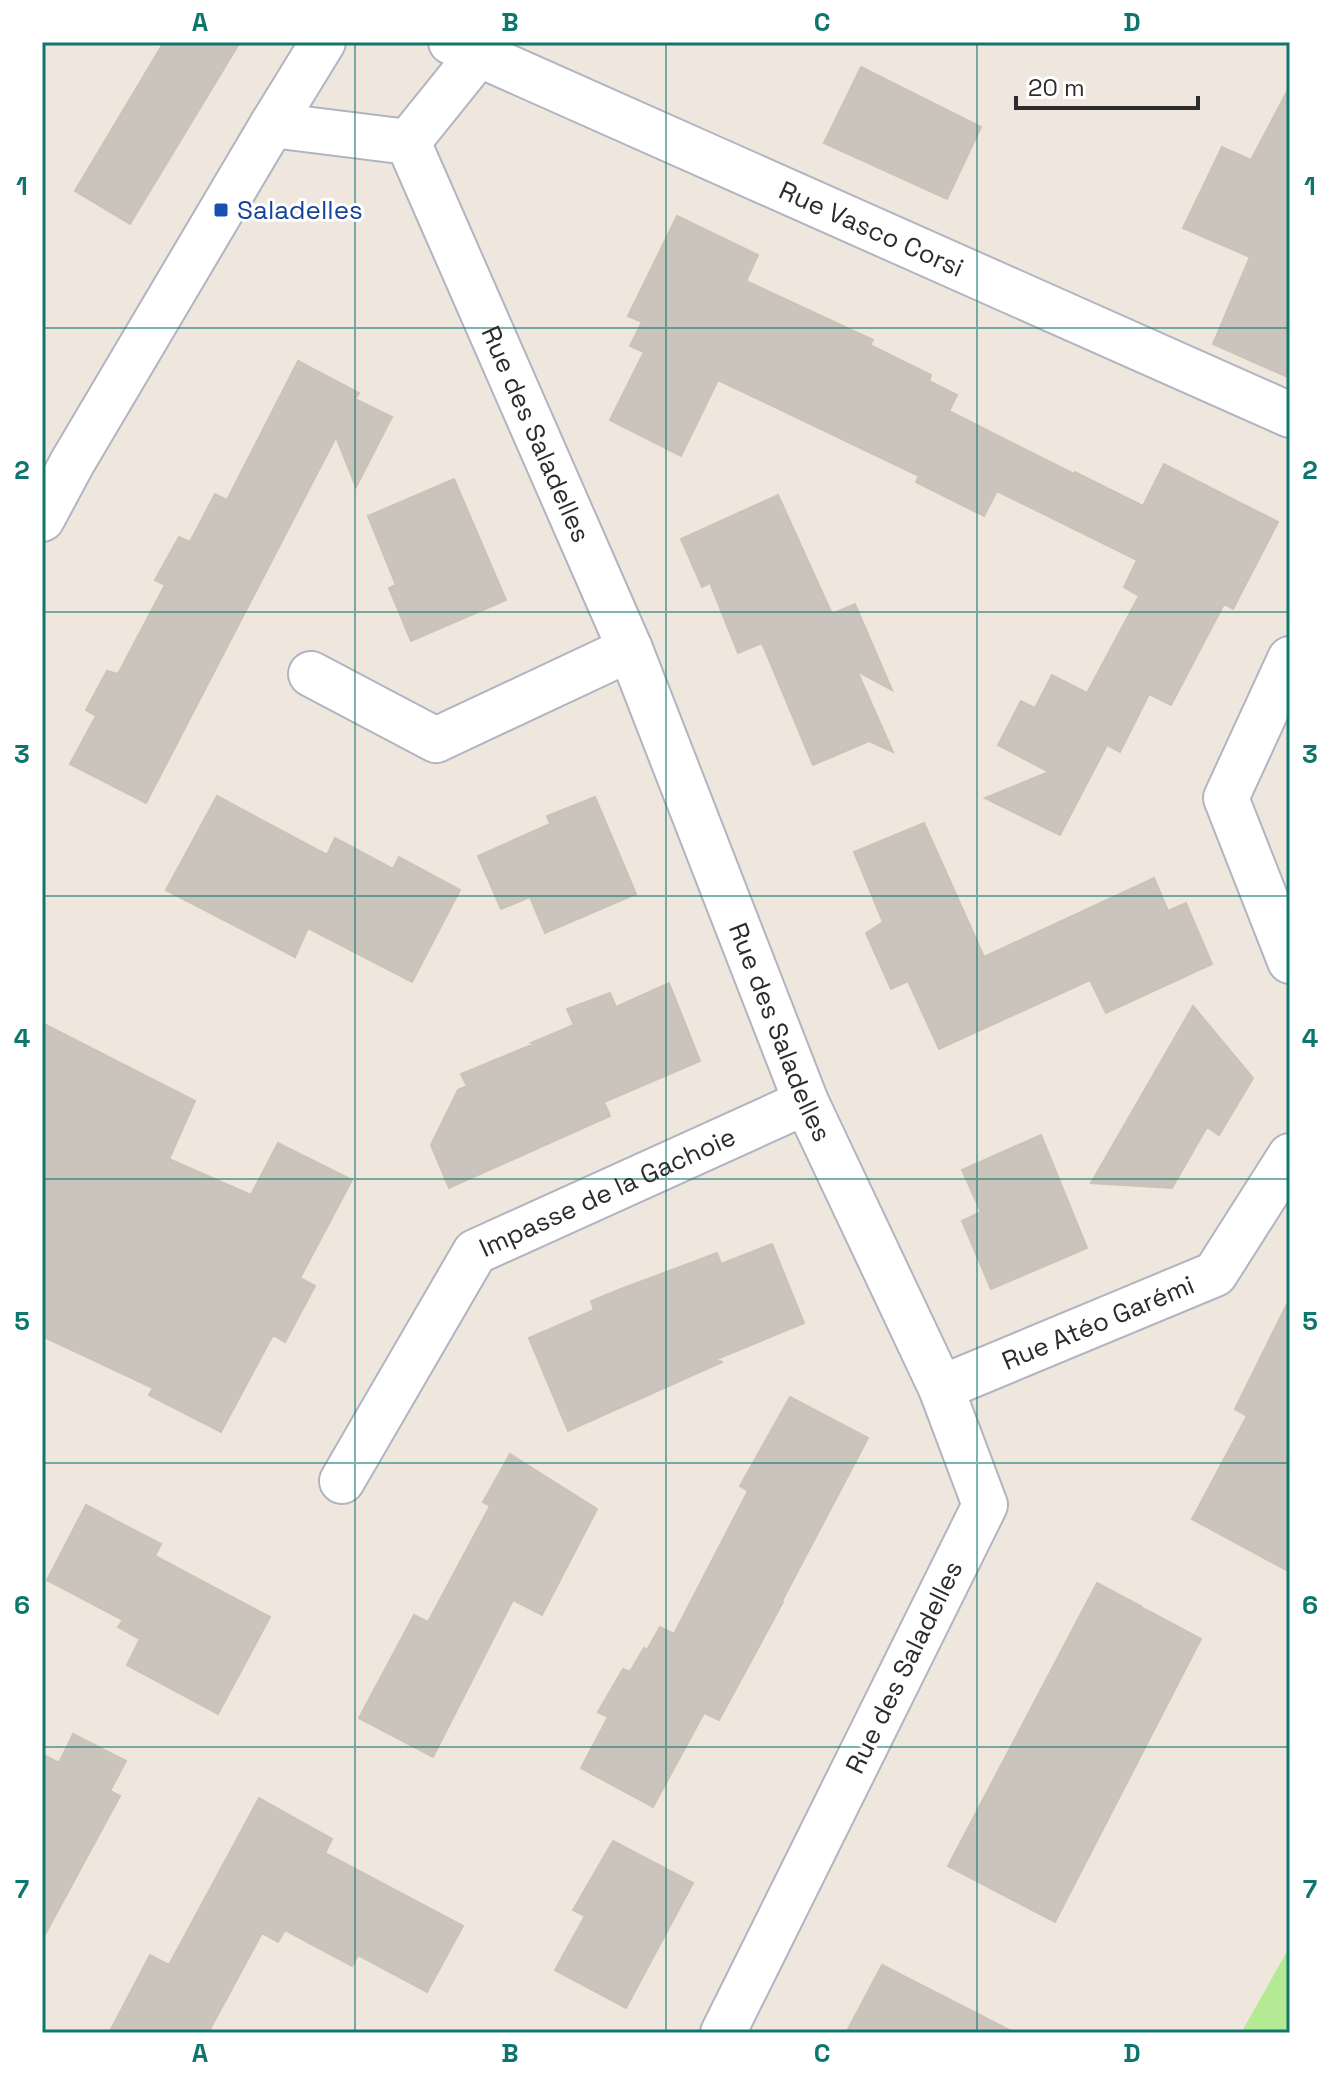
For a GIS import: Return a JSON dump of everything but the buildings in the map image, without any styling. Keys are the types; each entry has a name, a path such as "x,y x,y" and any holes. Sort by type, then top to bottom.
{"street":[{"path":"42,519 72,463 323,42"},
{"path":"272,125 408,142 465,48"},
{"name":"Rue Vasco Corsi","path":"465,48 1290,415"},
{"name":"Rue des Saladelles","path":"408,142 630,649 806,1102 941,1388 985,1505 723,2033"},
{"path":"311,674 436,740 630,649"},
{"path":"1290,659 1226,798 1290,961"},
{"name":"Impasse de la Gachoie","path":"342,1481 475,1252 806,1102"},
{"name":"Rue Atéo Garémi","path":"941,1388 1215,1274 1290,1156"}],"green space":[{"path":"1290,1946 1290,2033 1241,2033"}],"place":[{"name":"Saladelles","path":"221,210"}]}
